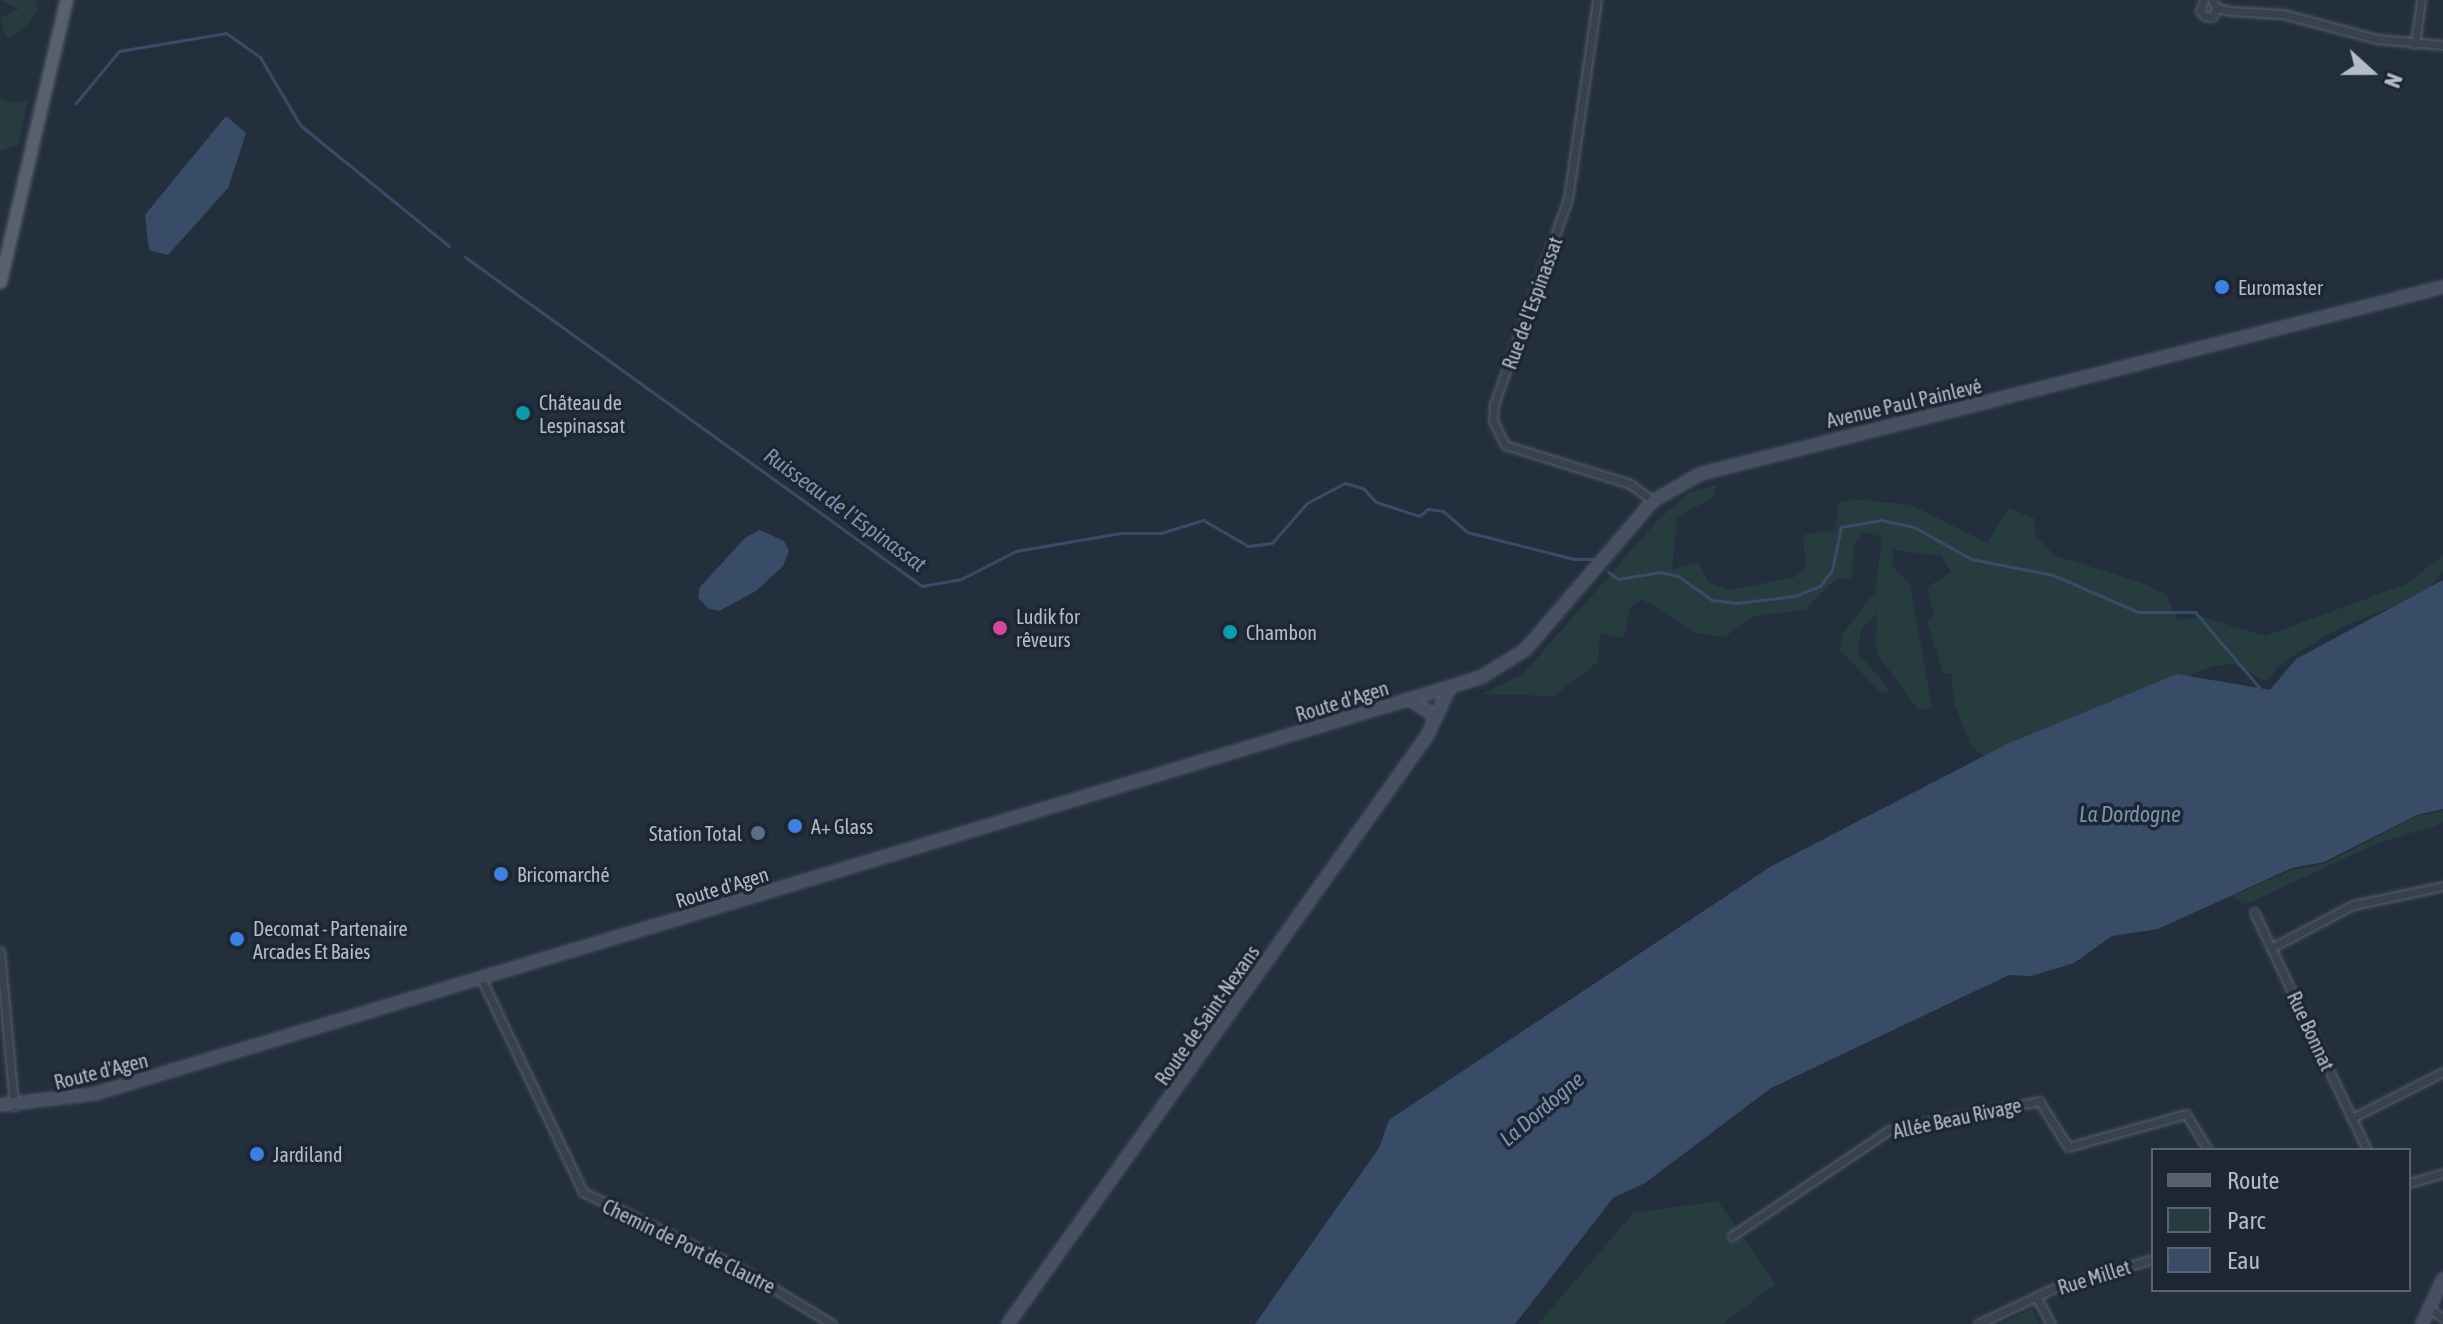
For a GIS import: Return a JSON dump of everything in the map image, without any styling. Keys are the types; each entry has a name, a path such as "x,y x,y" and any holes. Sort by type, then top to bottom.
{"main road":[{"path":"0,251 59,0"},
{"path":"0,282 66,0"},
{"name":"Avenue Paul Painlevé","path":"1446,689 1483,676 1526,649 1653,501 1700,474 1754,456 2443,287"},
{"name":"Route d'Agen","path":"0,1105 14,1106 94,1094 1446,689"},
{"name":"Route de Saint-Nexans","path":"1008,1324 1434,721 1446,689"},
{"path":"1408,700 1422,703 1434,721"},
{"path":"2422,1324 2443,1279"}],"street":[{"name":"Rue de l'Espinassat","path":"1597,0 1568,199 1493,421 1505,445 1630,484 1653,501"},
{"path":"2204,0 2200,11 2205,16 2212,17 2215,4 2283,14 2415,44 2443,45"},
{"path":"2415,44 2421,0"},
{"path":"2273,947 2353,905 2443,886"},
{"name":"Rue Bonnat","path":"2254,912 2366,1148"},
{"path":"0,951 14,1106"},
{"name":"Chemin de Port de Clautre","path":"481,978 583,1192 738,1267 832,1324"},
{"path":"2352,1118 2443,1072"},
{"name":"Allée Beau Rivage","path":"1732,1236 1889,1130 2039,1101 2068,1147 2186,1114 2207,1148"},
{"path":"2411,1182 2443,1173"},
{"name":"Rue Millet","path":"1978,1324 2036,1296 2151,1260"},
{"path":"2036,1296 2051,1324"},
{"path":"2429,1308 2443,1318"}],"green space":[{"path":"0,0 35,0 38,9 29,24 7,39 0,18 19,9"},
{"path":"0,97 13,103 28,101 18,145 0,151"},
{"path":"1716,485 1714,496 1677,518 1672,570 1699,562 1708,582 1730,590 1795,577 1806,568 1803,535 1836,530 1838,503 1852,499 1912,505 1987,543 2009,508 2035,519 2035,534 2054,555 2145,584 2166,595 2178,620 2203,617 2265,636 2406,584 2443,555 2443,571 2426,593 2339,628 2283,662 2265,681 2235,664 2214,666 1985,756 1971,747 1955,705 1951,673 1943,673 1927,621 1934,616 1927,587 1951,572 1941,556 1893,550 1892,566 1910,584 1932,708 1918,710 1876,652 1877,613 1861,630 1858,653 1890,690 1881,693 1840,650 1842,635 1875,592 1882,537 1864,532 1855,542 1851,578 1836,579 1806,609 1752,617 1725,637 1697,633 1642,599 1630,607 1624,638 1600,633 1598,662 1554,696 1482,694 1523,674 1658,520 1690,492"},
{"path":"2443,811 2443,823 2373,845 2245,905 2232,896 2292,870 2324,864 2418,816"},
{"path":"1718,1201 1776,1284 1722,1324 1538,1324 1633,1213"},
{"path":"2032,1309 2040,1324 2000,1324"}],"water":[{"path":"226,116 246,133 228,188 168,255 149,250 145,215"},
{"path":"760,530 784,541 789,551 783,566 756,591 719,611 709,609 698,598 700,587 745,538"},
{"name":"La Dordogne","path":"2443,580 2443,809 2417,815 2324,862 2292,868 2158,929 2112,936 2074,963 2031,976 2009,975 1771,1088 1645,1183 1613,1198 1515,1324 1255,1324 1379,1148 1389,1120 1770,867 2007,744 2177,674 2270,690 2296,659"}],"waterway":[{"name":"Ruisseau de l'Espinassat","path":"76,103 119,51 226,33 260,57 300,125 449,246"},
{"name":"Ruisseau de l'Espinassat","path":"465,257 922,586 961,579 1016,551 1120,533 1161,533 1203,520 1248,546 1272,543 1307,503 1345,483 1363,488 1376,502 1419,516 1428,509 1443,511 1467,532 1574,559 1592,559"},
{"name":"Ruisseau de l'Espinassat","path":"1608,572 1618,579 1660,572 1678,576 1712,600 1737,603 1795,596 1820,586 1832,570 1841,527 1881,520 1914,527 1971,559 2053,575 2138,612 2195,612 2263,692"}],"place":[{"name":"Euromaster","path":"2222,287"},
{"name":"Château de Lespinassat","path":"523,413"},
{"name":"Ludik for rêveurs","path":"1000,628"},
{"name":"Chambon","path":"1230,632"},
{"name":"A+ Glass","path":"795,826"},
{"name":"Station Total","path":"758,833"},
{"name":"Bricomarché","path":"501,874"},
{"name":"Decomat - Partenaire Arcades Et Baies","path":"237,939"},
{"name":"Jardiland","path":"257,1154"}]}
